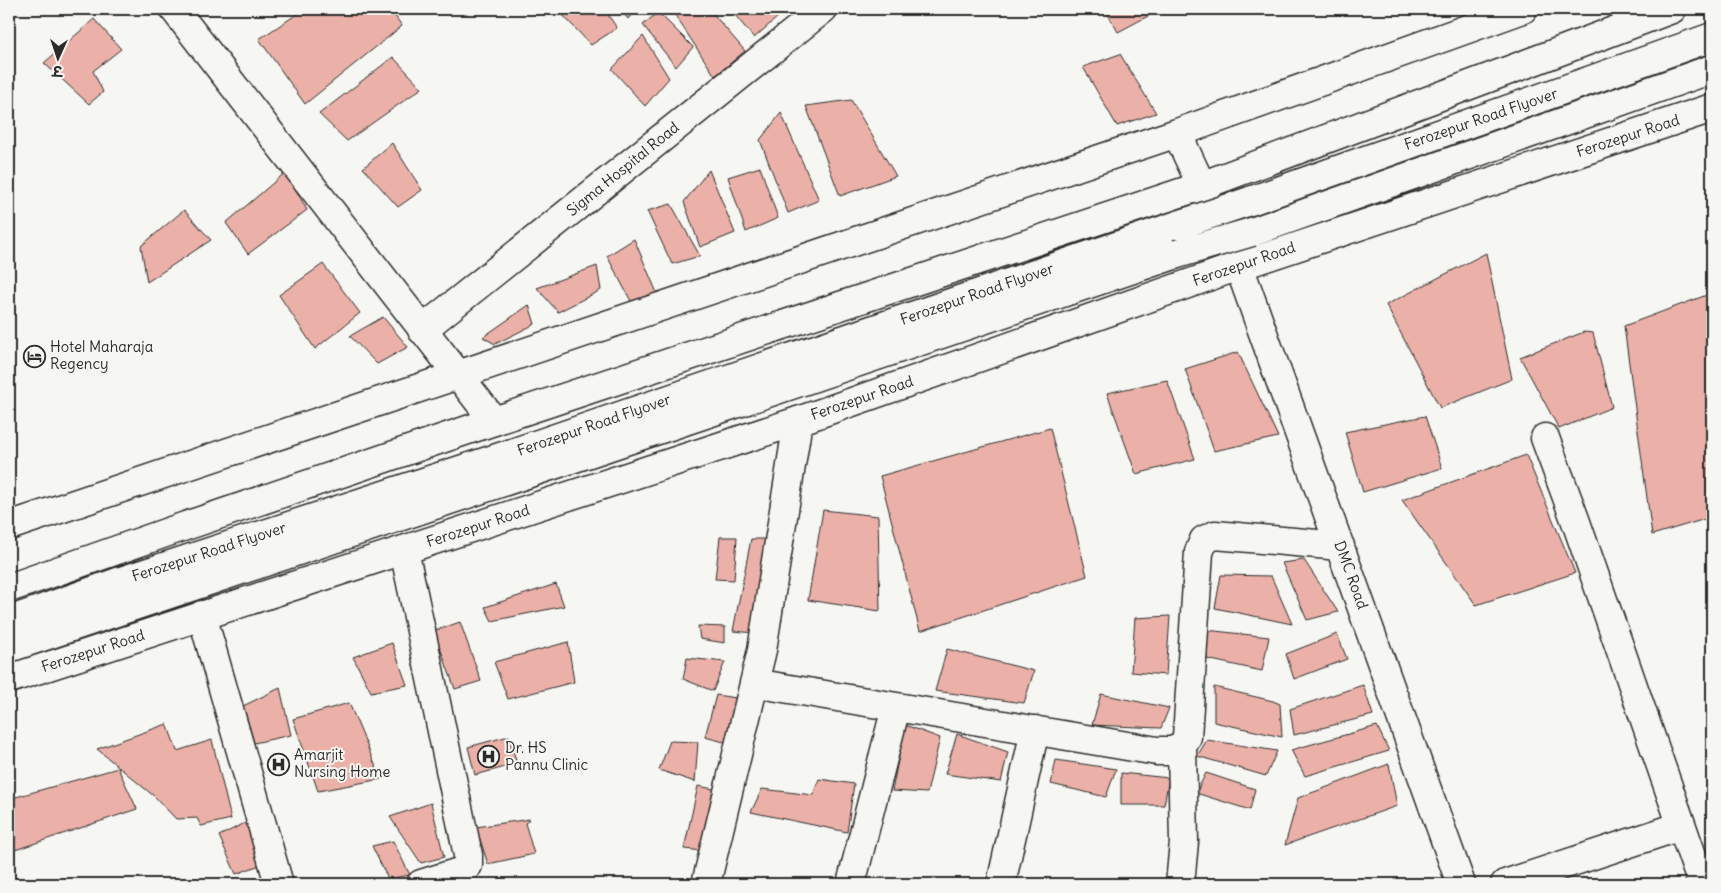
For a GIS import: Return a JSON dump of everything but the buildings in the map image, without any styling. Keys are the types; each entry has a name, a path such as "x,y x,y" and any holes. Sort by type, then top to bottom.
{"main road":[{"path":"174,9 494,421"},
{"name":"Sigma Hospital Road","path":"422,330 823,9"},
{"path":"9,526 1177,133 1523,9"},
{"path":"9,588 494,421 1201,186 1672,9"},
{"name":"Ferozepur Road Flyover","path":"9,621 157,569 506,456 1250,200 1712,37"},
{"name":"Ferozepur Road Flyover","path":"1252,232 1712,69"},
{"name":"Ferozepur Road","path":"9,679 798,421 1239,266 1712,108"},
{"name":"DMC Road","path":"1177,133 1239,266 1461,884"},
{"name":"Ferozepur Road","path":"1177,254 1252,232"},
{"name":"Ferozepur Road Flyover","path":"9,648 1177,254"},
{"path":"706,884 762,650 798,421"},
{"path":"1545,438 1702,884"},
{"path":"1180,884 1184,842 1182,748 1187,737 1199,552 1204,540 1215,536 1340,546"},
{"path":"404,550 468,855 468,865 462,872 421,884"},
{"path":"202,616 279,884"},
{"path":"754,683 1157,751 1172,751 1182,748"},
{"path":"851,884 896,707"},
{"path":"1001,884 1035,730"},
{"path":"1505,884 1681,826"}],"place":[{"name":"Hotel Maharaja Regency","path":"34,356"},
{"name":"Dr. HS Pannu Clinic","path":"489,757"},
{"name":"Amarjit Nursing Home","path":"278,764"}]}
